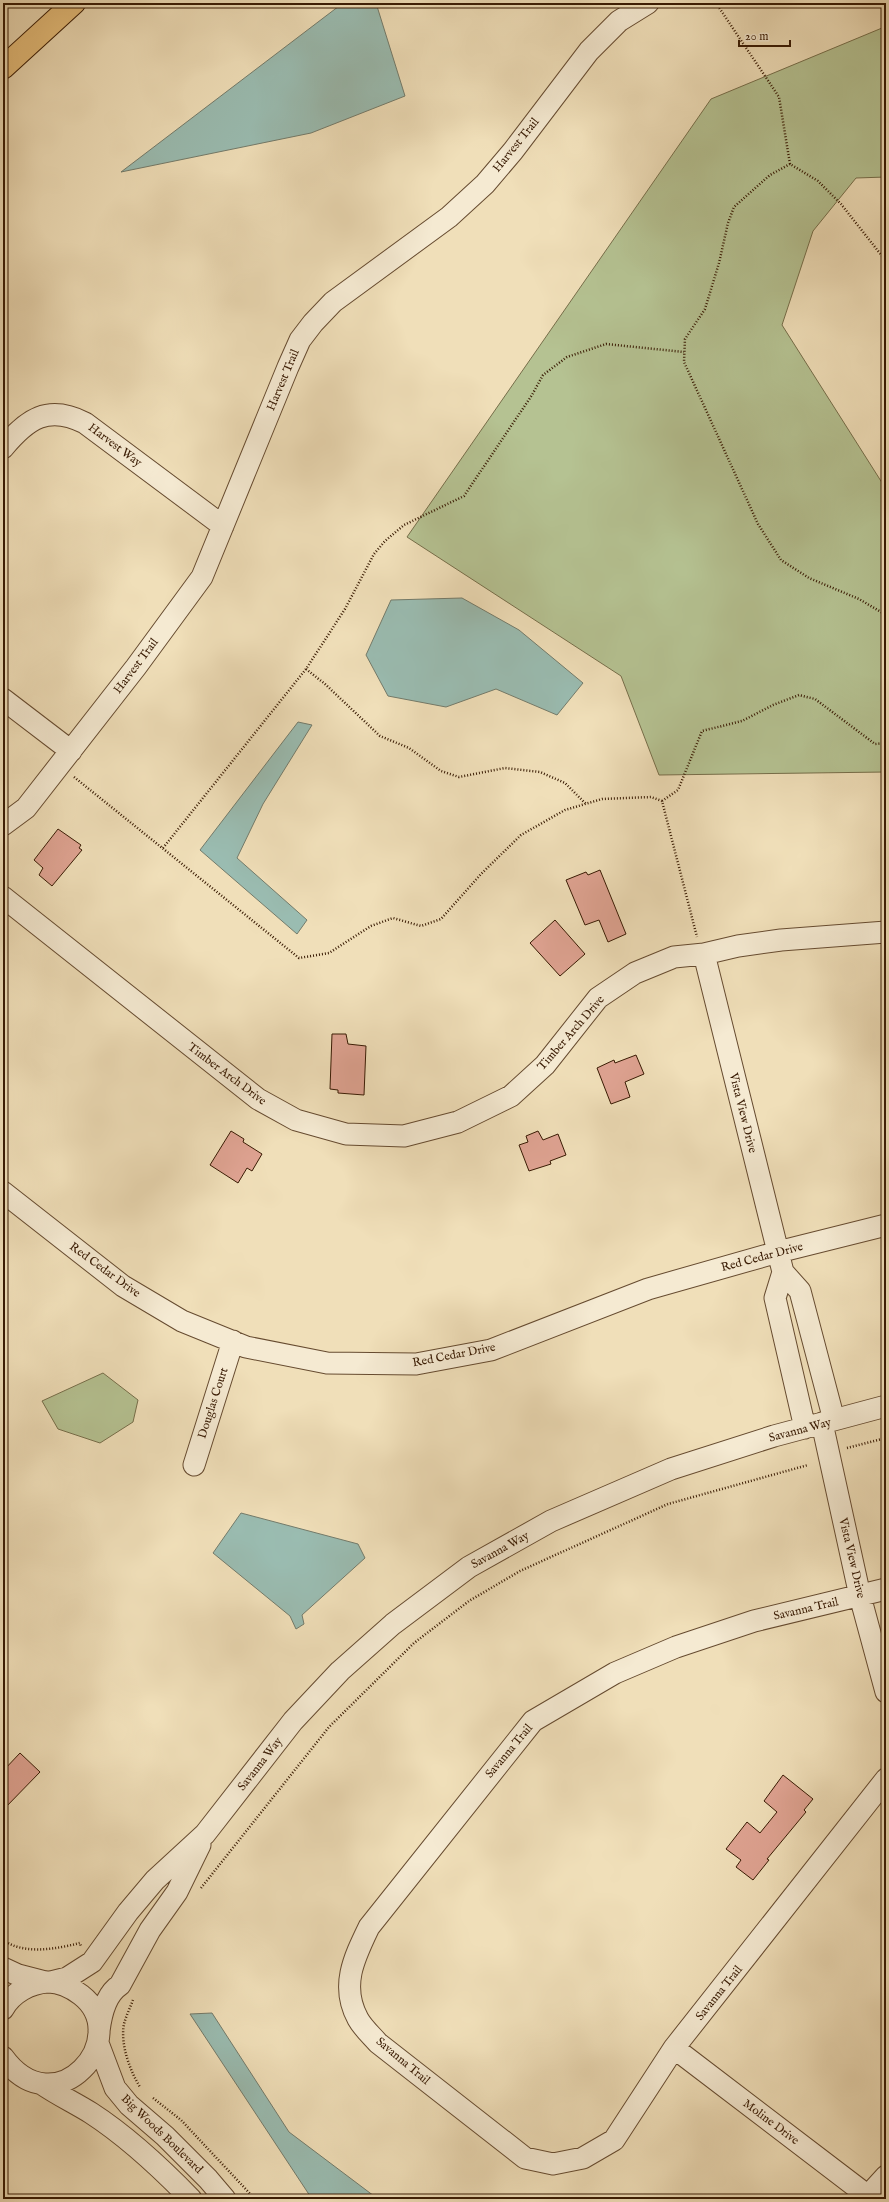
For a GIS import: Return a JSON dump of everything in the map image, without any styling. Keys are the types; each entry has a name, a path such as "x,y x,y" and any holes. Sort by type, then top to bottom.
{"highway":[{"path":"3,68 74,3"}],"street":[{"name":"Harvest Trail","path":"3,824 26,808 202,577 288,366 300,340 313,323 333,302 449,217 485,184 513,151 589,51 619,21 648,3"},
{"name":"Harvest Way","path":"3,448 22,426 39,417 53,414 74,417 85,423 223,526"},
{"path":"3,699 65,758"},
{"name":"Timber Arch Drive","path":"3,897 258,1099 296,1120 346,1134 404,1136 458,1122 511,1096 546,1065 598,998 635,973 674,957 704,954 738,946 780,940 886,932"},
{"name":"Vista View Drive","path":"704,954 783,1272 800,1291 820,1424 860,1596 886,1692"},
{"name":"Red Cedar Drive","path":"3,1192 123,1286 182,1321 246,1347 327,1363 416,1364 491,1350 648,1289 778,1252 886,1225"},
{"name":"Vista View Drive","path":"783,1272 775,1298 820,1424"},
{"name":"Douglas Court","path":"194,1465 233,1341"},
{"name":"Savanna Way","path":"49,1982 67,1978 92,1962 128,1912 155,1880 205,1834 293,1721 340,1671 393,1624 469,1567 551,1521 671,1469 820,1424 886,1406"},
{"name":"Savanna Trail","path":"886,1589 754,1621 676,1647 615,1673 533,1721 369,1927 355,1956 349,1985 350,1998 359,2020 378,2043 524,2158 553,2164 584,2158 614,2140 674,2048 886,1779"},
{"name":"Savanna Way","path":"98,2037 101,2015 114,1989 120,1985 150,1930 177,1892 205,1834"},
{"name":"Big Woods Boulevard","path":"3,1968 18,1975 63,1984 84,1997 97,2018 98,2037 115,2088 129,2105 165,2136 208,2178 225,2199"},
{"path":"3,2009 12,1997 22,1989 34,1984 49,1982"},
{"path":"42,2084 53,2084 73,2078 89,2063 98,2037"},
{"name":"Moline Drive","path":"674,2048 866,2197"},
{"path":"3,2057 12,2069 24,2078 42,2084 91,2113 128,2141 163,2170 190,2199"},
{"path":"866,2197 886,2176"}],"path":[{"path":"716,3 779,97 790,164 818,181 832,195 886,261"},
{"path":"790,164 770,175 734,207 728,223 719,263 705,309 685,339 684,362 758,524 781,560 809,578 859,599 886,614"},
{"path":"163,848 306,669 345,609 374,554 385,541 404,525 464,496 532,395 543,375 567,357 606,344 684,352"},
{"path":"306,669 325,684 380,736 409,748 441,771 459,777 505,768 540,772 565,783 586,804"},
{"path":"662,801 678,790 702,731 742,721 773,705 798,696 815,699 875,744 886,743"},
{"path":"65,758 163,848 299,958 329,953 371,926 393,918 420,926 441,919 481,874 521,835 566,810 609,798 651,797 662,801"},
{"path":"662,801 704,954"},
{"path":"842,1449 886,1438"},
{"path":"197,1894 329,1727 414,1643 469,1601 520,1570 668,1504 808,1465"},
{"path":"3,1940 21,1947 40,1949 58,1949 80,1943"},
{"path":"5,1947 8,1943"},
{"path":"134,1998 124,2024 124,2039 127,2056 135,2078 143,2091"},
{"path":"150,2096 181,2120 255,2199"}],"green space":[{"path":"886,23 886,177 856,178 813,231 782,325 886,489 886,772 659,775 621,676 407,537 711,99 882,28"},
{"path":"103,1373 138,1400 133,1422 100,1443 58,1429 42,1401"}],"water":[{"path":"343,3 376,3 405,96 311,133 121,172"},
{"path":"462,598 519,630 583,683 557,715 496,689 446,707 388,696 366,655 391,600"},
{"path":"298,722 312,725 263,804 237,858 307,920 297,934 200,850"},
{"path":"241,1513 358,1544 365,1558 302,1615 304,1624 296,1629 290,1616 213,1553"},
{"path":"212,2013 289,2132 378,2199 312,2199 190,2014"}],"building":[{"path":"58,829 81,845 79,848 82,850 52,886 39,875 43,868 34,860"},
{"path":"600,870 626,934 608,942 599,920 585,925 566,880 586,872 588,875"},
{"path":"555,920 585,954 560,976 530,943"},
{"path":"332,1034 346,1034 348,1044 366,1046 364,1095 338,1093 338,1090 330,1089"},
{"path":"636,1055 644,1074 625,1082 630,1097 611,1104 597,1068 614,1060 615,1063"},
{"path":"231,1131 244,1139 243,1142 262,1154 252,1171 247,1168 238,1183 210,1165"},
{"path":"538,1131 543,1140 558,1134 566,1155 550,1161 551,1164 529,1171 519,1145 528,1142 526,1136"},
{"path":"20,1753 40,1772 3,1810 3,1771"},
{"path":"783,1775 813,1799 804,1810 806,1812 767,1859 769,1860 753,1880 736,1867 741,1860 726,1849 747,1822 760,1833 777,1812 764,1801"}]}
